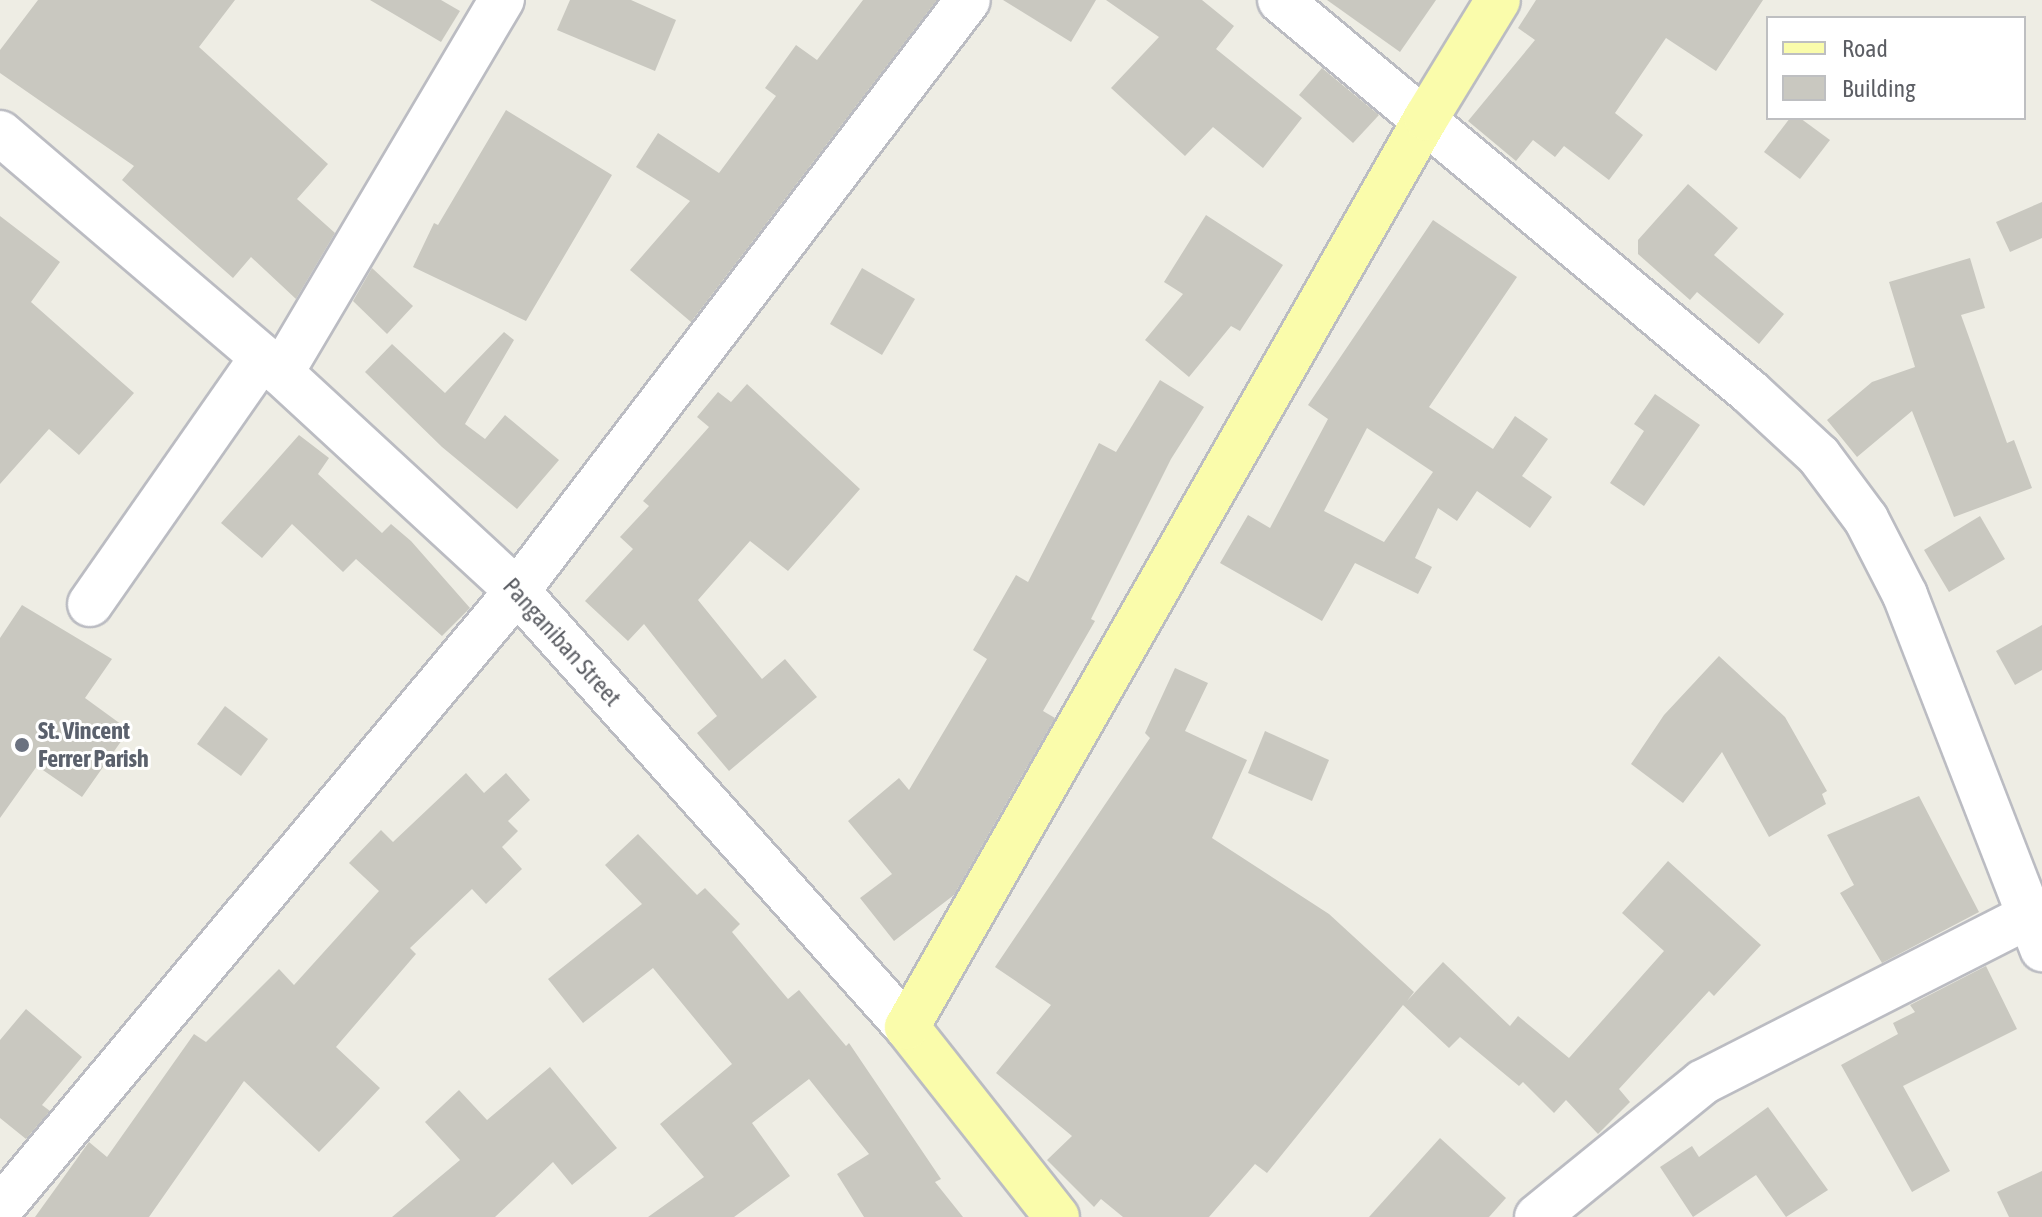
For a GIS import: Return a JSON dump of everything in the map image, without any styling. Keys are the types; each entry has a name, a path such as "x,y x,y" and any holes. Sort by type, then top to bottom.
{"main road":[{"path":"907,1027 1426,118 1498,0"},
{"name":"Panganiban Street","path":"907,1027 1057,1217"}],"street":[{"path":"90,604 272,365 502,0"},
{"path":"0,1209 517,591 968,0"},
{"path":"1280,0 1426,118 1750,392 1819,456 1866,519 1905,595 2034,933 1703,1082 1634,1133 1537,1217"},
{"name":"Panganiban Street","path":"0,133 272,365 517,591 907,1027"}],"building":[{"path":"38,0 235,0 199,47 328,164 297,199 335,233 296,299 251,257 233,278 122,180 134,166 0,73 0,50"},
{"path":"370,0 441,0 460,11 441,42"},
{"path":"570,0 631,0 676,20 655,71 557,30"},
{"path":"863,0 937,0 691,322 630,270 690,201 636,167 658,133 719,173 776,96 765,88 796,45 817,60"},
{"path":"1003,0 1096,0 1071,42"},
{"path":"1106,0 1202,0 1234,26 1216,49 1302,118 1263,168 1213,127 1185,156 1111,88 1159,37"},
{"path":"1327,0 1436,0 1400,52"},
{"path":"1536,0 1763,0 1716,71 1666,38 1615,113 1643,135 1609,180 1564,146 1555,157 1533,140 1516,161 1468,121 1535,40 1518,28"},
{"path":"1322,68 1379,115 1353,143 1299,95"},
{"path":"506,110 612,175 526,321 413,267 434,223 438,225"},
{"path":"1788,120 1803,120 1830,140 1800,179 1764,152"},
{"path":"1688,184 1738,228 1714,255 1784,314 1759,344 1697,292 1690,300 1638,254 1638,240"},
{"path":"2042,202 2042,238 2010,252 1996,222"},
{"path":"1206,215 1283,265 1240,331 1231,326 1189,377 1145,340 1183,294 1164,282"},
{"path":"0,216 60,262 31,302 134,393 79,455 49,429 0,484"},
{"path":"1433,220 1517,277 1429,407 1493,449 1515,416 1548,439 1522,476 1552,497 1530,528 1477,491 1457,521 1438,508 1415,558 1432,567 1418,594 1355,563 1322,621 1220,563 1248,515 1270,528 1328,419 1308,405","holes":["1367,428 1433,472 1384,542 1324,511"]},
{"path":"1970,258 1985,308 1961,315 2007,443 2014,440 2032,488 1954,517 1912,411 1857,457 1827,420 1872,382 1915,367 1889,282"},
{"path":"372,268 413,306 387,334 353,301"},
{"path":"862,268 915,299 882,355 830,324"},
{"path":"504,332 514,340 465,424 485,439 505,415 559,460 517,509 442,447 365,372 392,344 445,393"},
{"path":"1160,380 1204,407 1171,459 1091,619 1095,621 1043,711 1055,718 954,895 894,941 860,898 892,874 848,821 899,778 909,790 987,659 973,650 1016,575 1028,582 1099,443 1116,452"},
{"path":"747,384 860,489 788,571 750,541 698,600 762,679 785,659 817,697 729,771 697,733 717,716 644,624 628,641 585,601 633,549 620,537 649,506 643,501 709,427 697,417 718,392 731,402"},
{"path":"1655,394 1700,425 1644,506 1610,483 1644,431 1634,424"},
{"path":"299,435 329,458 318,474 382,533 391,524 411,541 470,608 442,636 356,559 343,572 292,524 262,558 221,523"},
{"path":"1980,516 2005,559 1949,592 1924,550"},
{"name":"St. Vincent Ferrer Parish","path":"22,605 112,659 85,698 129,730 82,797 37,766 0,818 0,638"},
{"path":"2042,625 2042,670 2015,685 1996,651"},
{"path":"1719,656 1785,717 1827,791 1822,794 1826,804 1769,837 1722,752 1683,803 1631,764 1664,715"},
{"path":"1175,668 1208,683 1185,731 1247,760 1212,838 1329,914 1414,992 1407,1001 1443,962 1510,1026 1518,1016 1569,1058 1664,951 1622,913 1668,861 1761,945 1714,996 1709,991 1619,1089 1630,1102 1598,1134 1566,1100 1554,1113 1523,1082 1519,1086 1460,1037 1449,1048 1403,1005 1267,1173 1255,1164 1209,1217 1123,1217 1101,1199 1094,1207 1047,1160 1072,1136 996,1073 1051,1005 995,967 1150,738 1145,733"},
{"path":"225,706 268,739 241,776 197,744"},
{"path":"1265,731 1329,760 1312,801 1248,773"},
{"path":"466,773 484,793 506,773 530,800 508,821 518,831 502,847 522,869 486,904 472,889 410,948 416,954 336,1047 380,1088 319,1152 244,1081 149,1217 35,1217 89,1142 107,1157 194,1034 206,1042 279,969 294,985 379,891 349,863 381,830 393,842"},
{"path":"1919,796 1979,912 1882,963 1840,893 1854,885 1827,835"},
{"path":"638,834 697,895 705,888 740,924 732,932 788,999 799,990 846,1046 849,1043 941,1179 935,1182 963,1217 864,1217 837,1174 869,1154 809,1079 752,1123 790,1176 734,1217 648,1217 704,1177 660,1124 732,1064 653,968 583,1023 548,979 642,904 605,865"},
{"path":"1986,966 2017,1029 1903,1086 1950,1171 1912,1192 1841,1065 1898,1034 1893,1023 1915,1012 1910,1005"},
{"path":"26,1009 82,1057 42,1105 50,1111 26,1139 0,1118 0,1040"},
{"path":"550,1067 617,1148 572,1185 553,1162 495,1217 392,1217 460,1160 425,1122 459,1090 487,1120"},
{"path":"1768,1107 1828,1190 1786,1217 1756,1175 1693,1217 1660,1167 1692,1146 1699,1157"},
{"path":"1440,1138 1506,1198 1489,1217 1369,1217"},
{"path":"2042,1171 2042,1217 2009,1217 1997,1192"}],"place":[{"name":"St. Vincent Ferrer Parish","path":"22,745"}]}
